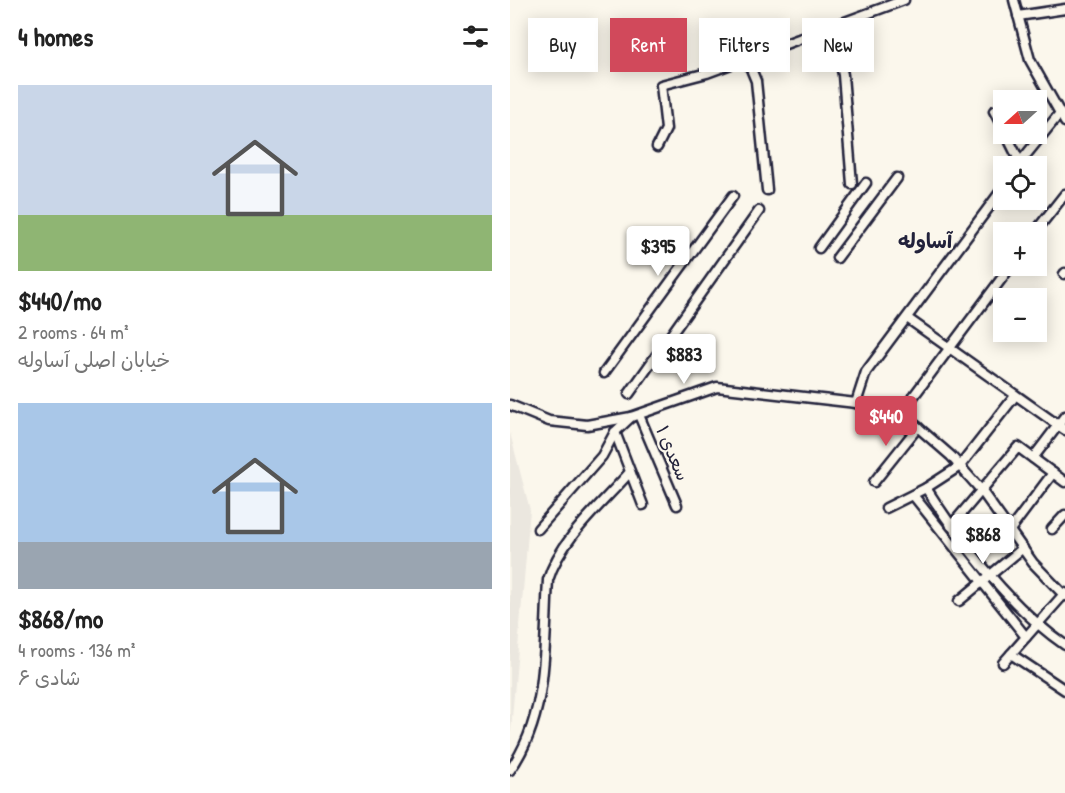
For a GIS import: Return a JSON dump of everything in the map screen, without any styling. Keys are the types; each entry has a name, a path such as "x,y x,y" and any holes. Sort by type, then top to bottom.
{"street":[{"path":"853,18 904,0"},
{"path":"1014,0 1030,60 1065,122"},
{"path":"1018,16 1065,9"},
{"path":"657,147 666,129 661,85 709,72"},
{"path":"752,72 756,81 767,190"},
{"path":"842,72 852,184"},
{"path":"1025,156 1060,112"},
{"path":"837,258 897,178"},
{"path":"819,248 867,183"},
{"path":"1043,222 1065,194"},
{"path":"604,373 733,196"},
{"path":"856,403 866,372 993,202"},
{"path":"629,393 759,211"},
{"path":"898,417 1003,276"},
{"path":"907,318 1061,428"},
{"path":"510,405 549,421 587,425 635,416 717,387 856,403 898,417 918,427 960,465 1023,548 1064,595 1003,663"},
{"path":"886,508 926,488 960,465 1016,396"},
{"path":"538,529 602,456 615,432 635,416"},
{"name":"سعدی ۱","path":"635,416 677,505"},
{"path":"1033,458 1061,428 1065,416"},
{"path":"874,482 918,427"},
{"path":"615,432 643,505"},
{"path":"951,526 1018,447 1065,482"},
{"path":"510,770 530,733 540,697 548,580 554,563 565,545 630,472"},
{"path":"1010,530 1053,473"},
{"path":"926,488 951,526 1036,625 1065,645"},
{"path":"913,495 1026,637"},
{"path":"1052,529 1065,515"},
{"path":"959,601 1023,548"},
{"path":"1011,654 1065,690"}],"shaded area":[{"path":"510,433 530,510 510,741"}],"district":[{"name":"آساوله","path":"925,240"}]}
